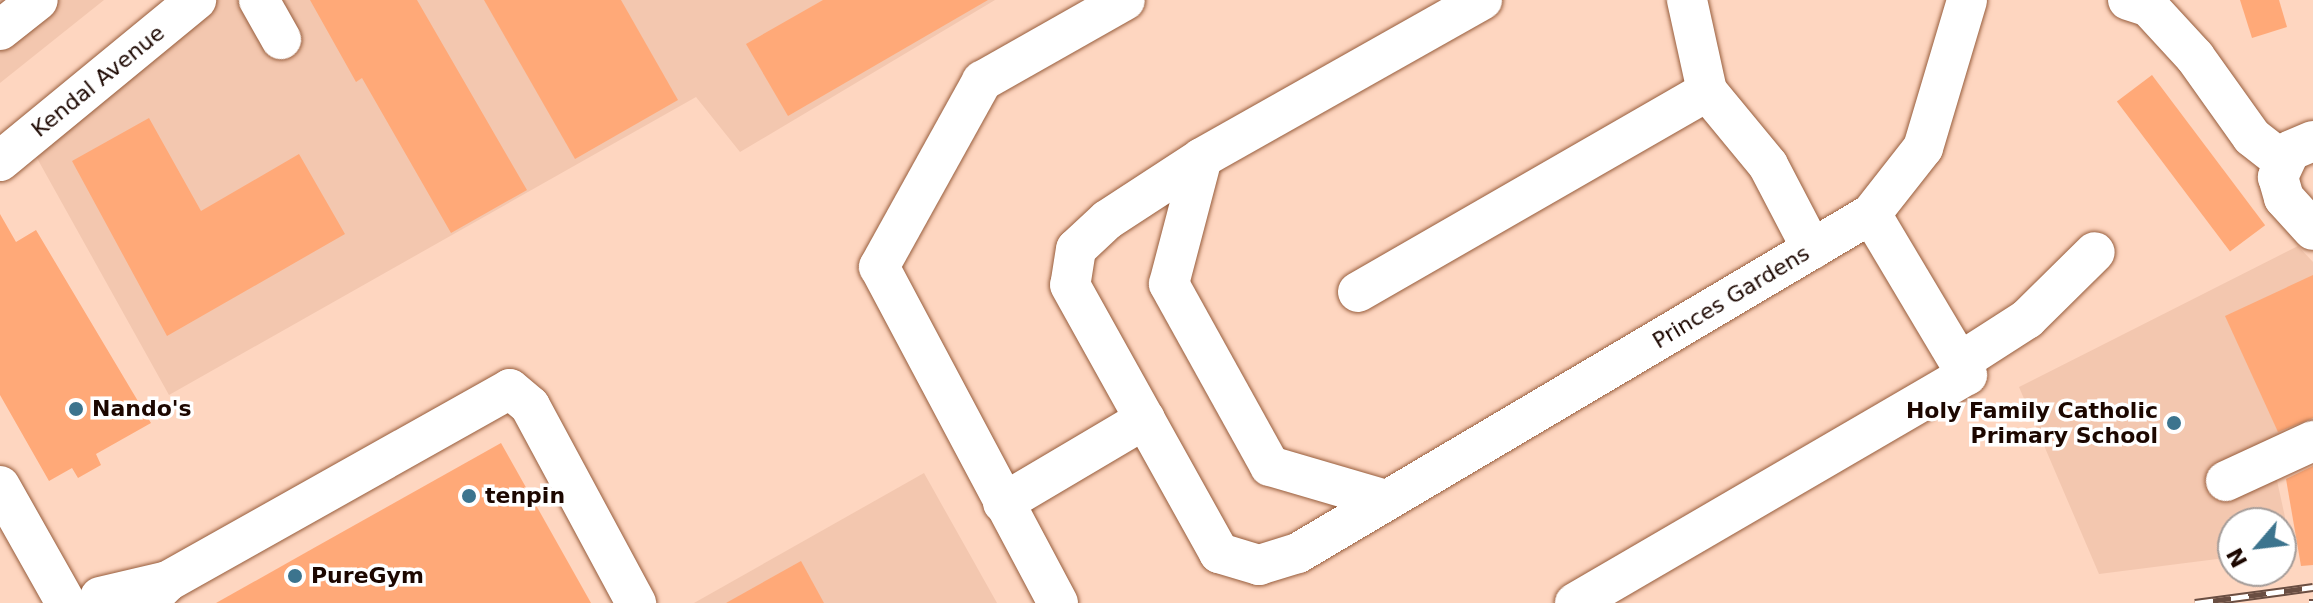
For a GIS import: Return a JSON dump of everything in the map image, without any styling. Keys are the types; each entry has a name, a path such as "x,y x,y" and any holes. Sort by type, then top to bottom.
{"street":[{"path":"0,30 38,0"},
{"name":"Kendal Avenue","path":"0,161 196,0"},
{"path":"259,0 281,39"},
{"path":"1058,603 879,267 982,81 1125,0"},
{"name":"Princes Gardens","path":"1482,0 1202,158 1107,220 1076,249 1070,285 1219,553 1259,565 1298,553 1871,214 1923,148 1967,0"},
{"path":"1687,0 1707,91 1768,165 1812,249"},
{"path":"2128,0 2149,7 2195,57 2252,137 2298,151 2281,189 2308,220"},
{"path":"2180,6 2195,57"},
{"path":"1358,292 1707,91"},
{"path":"1202,158 1169,284 1270,466 1386,500"},
{"path":"1575,603 1967,375 1871,214"},
{"path":"1960,362 2027,319 2095,252"},
{"path":"0,486 82,600 157,592 510,389 530,406 632,590"},
{"path":"1003,503 1145,419"},
{"path":"2226,481 2313,441"}],"shaded area":[{"path":"0,0 104,0 0,83"},
{"path":"209,0 995,0 740,152 696,97 169,395 28,142"},
{"name":"Holy Family Catholic Primary School","path":"2298,246 2313,262 2313,459 2276,476 2283,507 2217,507 2217,559 2099,574 2019,387"},
{"path":"924,473 997,603 694,603"}],"building":[{"path":"310,0 417,0 527,190 451,233 362,78 356,82"},
{"path":"484,0 621,0 678,100 575,159"},
{"path":"823,0 988,0 788,116 746,44"},
{"path":"2240,0 2279,0 2287,27 2252,38"},
{"path":"2152,75 2265,225 2230,252 2117,101"},
{"path":"149,118 201,211 299,154 345,234 167,336 72,161"},
{"name":"Nando's","path":"0,214 16,242 36,230 151,423 96,454 101,465 78,478 72,468 49,481 0,395"},
{"path":"2313,275 2313,418 2278,432 2225,316"},
{"name":"tenpin","path":"501,443 591,603 216,603 312,549"},
{"path":"2313,466 2313,565 2301,566 2297,543 2297,507 2291,507 2286,479"},
{"path":"801,561 824,603 726,603"}],"railway":[{"path":"2195,603 2313,587"}],"place":[{"name":"Nando's","path":"76,409"},
{"name":"Holy Family Catholic Primary School","path":"2174,423"},
{"name":"tenpin","path":"469,496"},
{"name":"PureGym","path":"295,576"}]}
